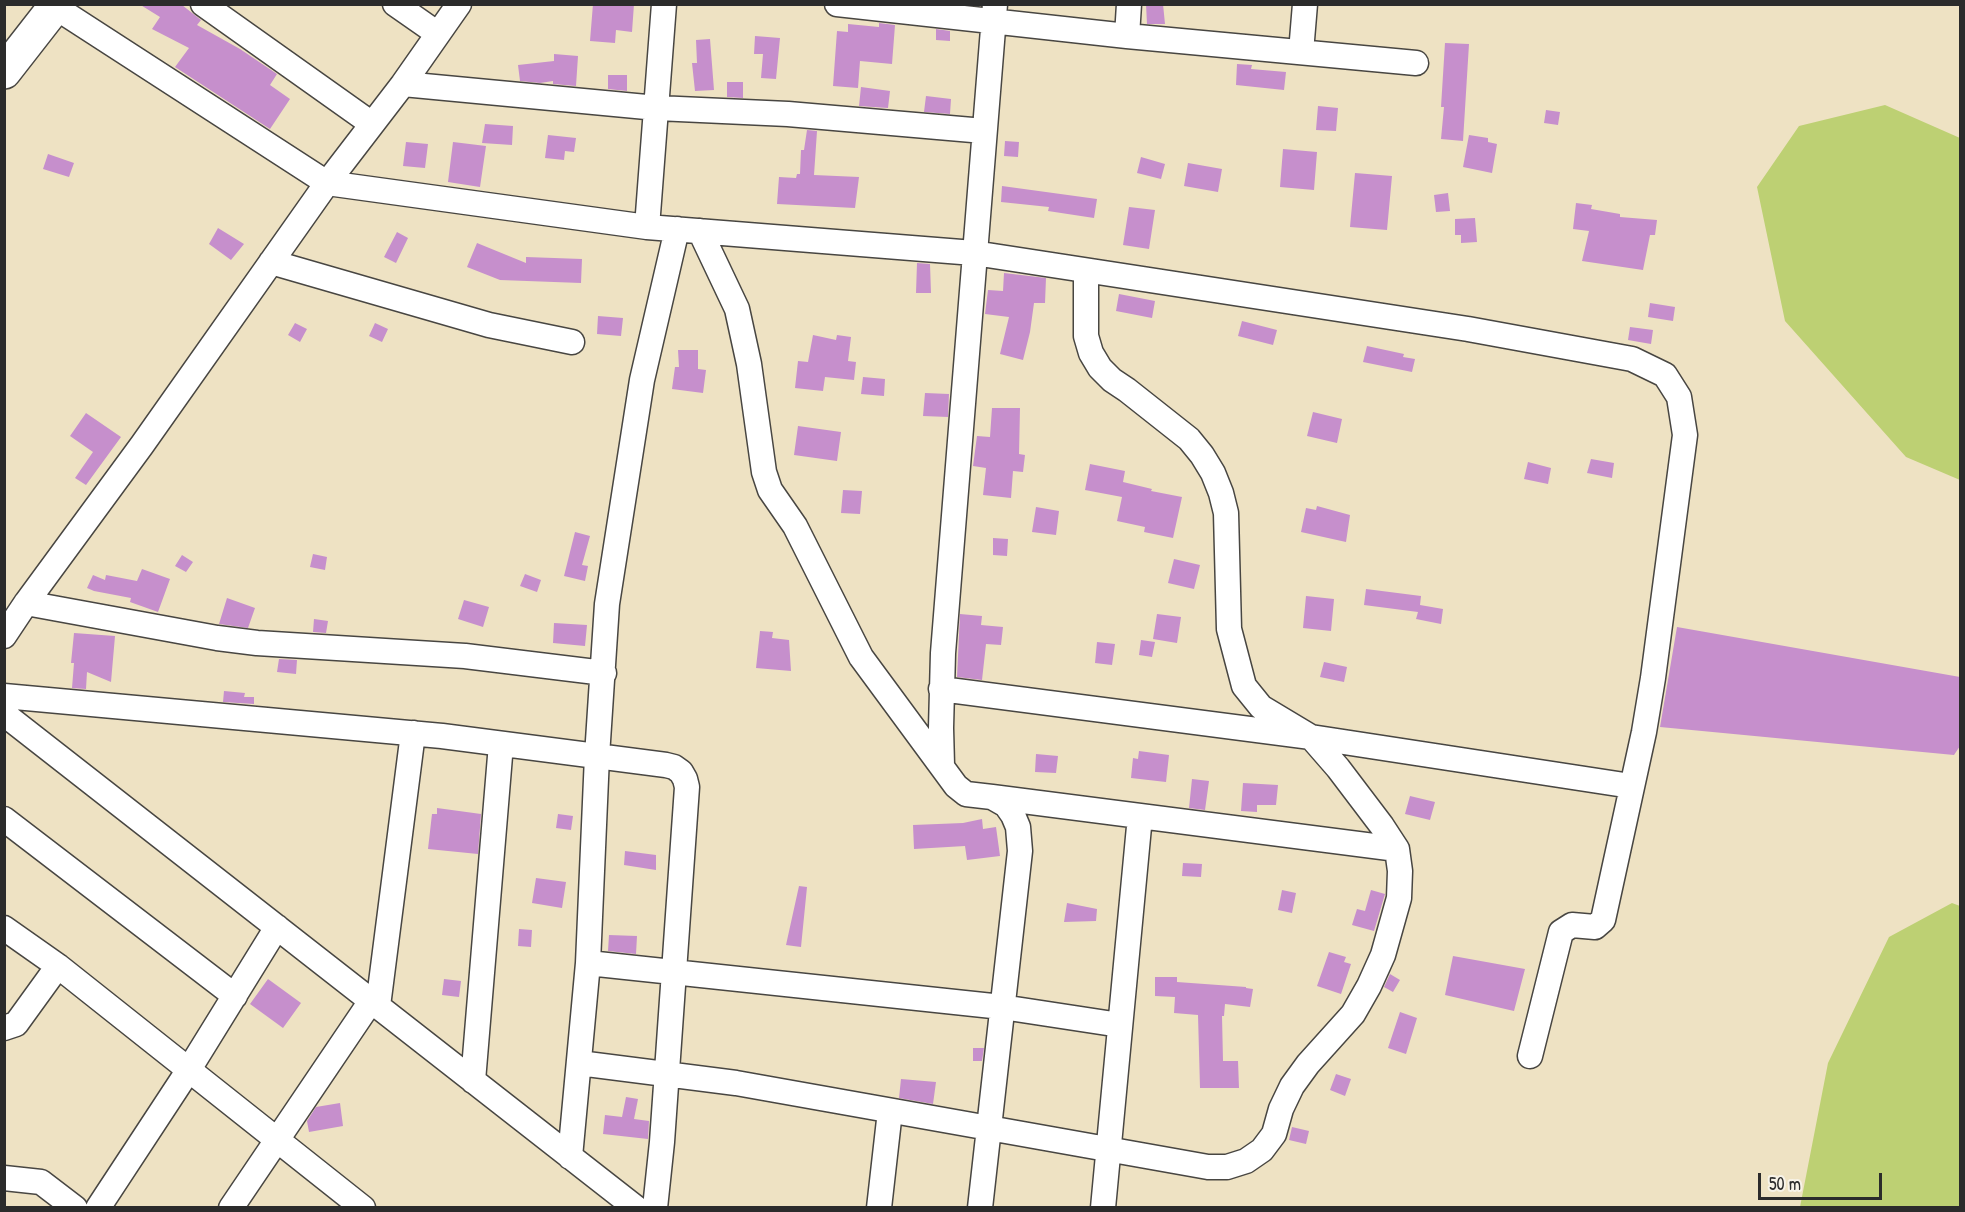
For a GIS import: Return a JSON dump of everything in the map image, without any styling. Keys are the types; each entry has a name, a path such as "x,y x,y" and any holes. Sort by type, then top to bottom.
{"highway":[{"path":"4,72 56,6"}],"street":[{"path":"203,4 372,124"},
{"path":"394,4 438,34"},
{"path":"4,636 327,183 403,84 459,4"},
{"path":"647,227 664,4"},
{"path":"837,4 994,13 1126,36 1416,63"},
{"path":"1126,36 1129,4"},
{"path":"1301,52 1305,4"},
{"path":"56,6 327,183 647,227 974,254 1479,331 1632,359 1665,375 1679,397 1685,435 1653,678 1603,921 1595,927 1572,925 1561,932 1530,1056"},
{"path":"942,765 941,689 994,13"},
{"path":"403,84 657,108 788,114 984,131"},
{"path":"570,1157 588,963 597,756 607,604 642,380 689,230"},
{"path":"689,230 737,309 749,364 764,472 770,490 795,526 861,657 956,786 966,794 1397,849"},
{"path":"271,262 489,325 572,342"},
{"path":"579,1063 736,1083 990,1130 1108,1148 1208,1167 1227,1167 1246,1161 1262,1150 1274,1134 1281,1109 1292,1086 1308,1064 1353,1014 1383,955 1399,898 1400,871 1397,849 1383,826 1311,737 1262,707 1244,686 1229,629 1226,513 1221,493 1213,473 1189,439 1112,380 1100,368 1091,353 1086,336 1086,271"},
{"path":"26,603 257,643 465,656 604,673"},
{"path":"941,689 1311,737 1631,786"},
{"path":"4,696 413,733 674,767 685,778 687,787 675,973 655,1208"},
{"path":"4,714 570,1157 622,1203"},
{"path":"231,1208 276,1140 375,1004 413,733"},
{"path":"473,1081 501,744"},
{"path":"980,1208 1020,851 1018,826 1013,815 1006,806 992,797"},
{"path":"1103,1208 1140,816"},
{"path":"4,819 235,996"},
{"path":"98,1208 188,1071 277,927"},
{"path":"4,928 58,966 363,1208"},
{"path":"588,963 1002,1007 1120,1025"},
{"path":"4,1028 16,1024 58,966"},
{"path":"879,1208 890,1111"},
{"path":"4,1178 41,1182 75,1208"}],"green space":[{"path":"1885,105 1960,138 1960,480 1906,457 1785,321 1757,187 1799,126"},
{"path":"1952,903 1960,906 1960,1207 1800,1207 1828,1063 1889,937"}],"building":[{"path":"139,4 182,5 201,20 197,25 240,49 277,74 270,85 290,99 270,129 175,67 189,48 152,29 160,17"},
{"path":"593,4 634,4 632,32 616,30 615,43 590,41"},
{"path":"1146,4 1163,4 1165,24 1147,24"},
{"path":"879,23 895,25 892,64 860,61 858,88 833,86 837,31 848,32 848,24 879,27"},
{"path":"936,29 950,31 950,41 936,40"},
{"path":"755,36 780,38 776,79 761,78 763,54 754,54"},
{"path":"710,39 714,90 695,91 692,63 697,63 696,40"},
{"path":"1445,43 1469,44 1463,141 1441,139"},
{"path":"554,54 578,56 576,86 553,84 553,81 540,83 520,81 518,65 554,61"},
{"path":"1237,64 1252,65 1251,69 1286,72 1284,90 1236,85"},
{"path":"608,75 627,75 627,91 608,89"},
{"path":"727,82 743,82 743,98 727,97"},
{"path":"861,87 890,91 888,108 859,106"},
{"path":"926,96 951,99 950,114 924,112"},
{"path":"1318,106 1338,108 1336,131 1316,130"},
{"path":"1546,110 1560,112 1558,125 1544,123"},
{"path":"485,124 513,126 512,145 482,143"},
{"path":"807,130 817,131 814,175 859,177 855,208 777,204 779,177 796,178 797,174 800,174 801,150 804,150"},
{"path":"548,135 576,138 574,152 565,151 564,160 545,158"},
{"path":"1469,135 1488,138 1488,142 1497,144 1492,173 1463,167"},
{"path":"1005,141 1019,142 1018,157 1004,156"},
{"path":"406,142 428,144 425,168 403,166"},
{"path":"453,142 486,146 480,187 448,182"},
{"path":"1283,149 1317,152 1314,190 1280,187"},
{"path":"48,154 74,163 69,177 43,169"},
{"path":"1141,157 1165,164 1161,179 1137,173"},
{"path":"1188,163 1222,169 1218,192 1184,186"},
{"path":"1355,173 1392,176 1387,230 1350,227"},
{"path":"1002,186 1097,199 1094,218 1048,211 1049,207 1001,202"},
{"path":"1448,193 1450,211 1436,212 1434,195"},
{"path":"1576,203 1592,205 1591,209 1620,214 1620,217 1657,220 1655,235 1650,235 1643,270 1582,261 1589,231 1573,229"},
{"path":"1129,207 1155,210 1149,249 1123,245"},
{"path":"1475,218 1477,242 1461,243 1461,235 1455,235 1455,219"},
{"path":"218,228 244,244 231,260 209,244"},
{"path":"397,232 408,238 396,263 384,257"},
{"path":"477,243 526,263 526,257 582,259 581,283 500,280 467,267"},
{"path":"917,263 930,264 931,293 916,293"},
{"path":"1004,273 1046,278 1045,303 1034,303 1023,360 1000,354 1009,317 985,314 988,290 1003,291"},
{"path":"1119,294 1155,301 1152,318 1116,311"},
{"path":"1650,303 1675,307 1673,321 1648,317"},
{"path":"598,316 623,318 621,336 597,334"},
{"path":"1242,321 1277,330 1273,345 1238,336"},
{"path":"295,323 307,329 300,342 288,335"},
{"path":"375,323 388,329 382,342 369,336"},
{"path":"1630,327 1653,330 1651,344 1628,340"},
{"path":"813,335 836,340 837,335 851,337 848,361 856,362 854,380 825,377 823,391 795,388 798,361 808,362"},
{"path":"1367,346 1404,354 1403,357 1415,359 1412,372 1363,362"},
{"path":"678,350 698,350 698,369 706,370 703,393 672,389 675,367 679,367"},
{"path":"863,377 885,379 884,396 861,394"},
{"path":"925,393 949,394 948,417 923,416"},
{"path":"992,408 1020,408 1019,454 1025,455 1023,472 1013,471 1011,498 983,495 986,468 973,466 977,436 990,437"},
{"path":"1313,412 1342,419 1337,443 1307,436"},
{"path":"86,413 121,437 86,485 75,478 93,452 70,436"},
{"path":"798,426 841,432 837,461 794,455"},
{"path":"1591,459 1614,463 1612,478 1587,473"},
{"path":"1528,462 1551,468 1548,484 1524,479"},
{"path":"1090,464 1125,471 1123,482 1152,489 1151,491 1182,497 1173,538 1144,532 1145,527 1117,521 1122,497 1085,490"},
{"path":"843,490 862,491 860,514 841,513"},
{"path":"1317,506 1350,515 1346,542 1301,532 1306,508 1316,510"},
{"path":"1036,507 1059,511 1056,535 1032,532"},
{"path":"575,532 590,536 582,565 588,566 585,581 564,576"},
{"path":"993,538 1008,539 1007,556 993,555"},
{"path":"313,554 327,557 325,570 310,567"},
{"path":"182,555 193,562 186,572 175,566"},
{"path":"1174,559 1200,565 1194,589 1168,583"},
{"path":"142,569 170,579 158,612 130,602 131,598 87,588 93,575 105,580 106,575 137,581"},
{"path":"525,574 541,580 537,592 520,586"},
{"path":"1366,589 1421,596 1420,605 1443,609 1441,624 1416,619 1418,612 1364,605"},
{"path":"1306,596 1334,599 1331,631 1303,628"},
{"path":"227,598 255,608 248,628 219,624"},
{"path":"464,600 489,607 483,627 458,619"},
{"path":"960,614 982,616 981,625 1003,627 1001,645 986,644 982,680 957,677"},
{"path":"1157,614 1181,617 1177,643 1153,639"},
{"path":"314,619 328,621 326,633 313,632"},
{"path":"554,623 587,625 585,646 553,643"},
{"path":"1677,627 1960,677 1960,746 1954,755 1660,727"},
{"path":"760,631 773,632 772,638 789,640 791,671 756,668"},
{"path":"74,633 115,636 111,682 87,672 86,689 72,688 74,663 71,663"},
{"path":"1141,640 1155,642 1152,657 1139,655"},
{"path":"1097,642 1115,644 1112,665 1095,663"},
{"path":"279,659 297,660 296,674 277,672"},
{"path":"1324,662 1347,667 1344,682 1320,677"},
{"path":"224,691 245,693 244,697 254,697 254,704 223,702"},
{"path":"1139,751 1169,755 1166,782 1131,778 1133,758 1138,759"},
{"path":"1036,754 1058,756 1056,773 1035,772"},
{"path":"1192,779 1209,781 1205,810 1189,808"},
{"path":"1243,783 1278,785 1276,805 1257,805 1257,812 1241,811"},
{"path":"1410,796 1435,802 1430,820 1405,814"},
{"path":"437,808 481,814 478,854 428,849 432,814 437,814"},
{"path":"558,814 573,816 571,830 556,828"},
{"path":"982,819 983,829 996,827 1000,856 967,860 965,846 914,849 913,825 963,823"},
{"path":"625,851 656,855 656,870 624,865"},
{"path":"1183,863 1202,864 1201,877 1182,876"},
{"path":"536,878 566,882 562,908 532,903"},
{"path":"799,886 807,887 801,947 786,945"},
{"path":"1282,890 1296,893 1292,913 1278,910"},
{"path":"1371,890 1385,894 1374,931 1352,925 1357,909 1365,911"},
{"path":"1067,903 1097,909 1096,921 1064,922"},
{"path":"519,929 532,930 531,947 518,946"},
{"path":"609,935 637,936 636,954 608,951"},
{"path":"1329,952 1346,957 1344,962 1351,964 1341,994 1317,986"},
{"path":"1453,956 1525,969 1514,1011 1445,995"},
{"path":"1390,974 1400,980 1393,992 1384,987"},
{"path":"1155,977 1177,977 1177,982 1253,989 1250,1007 1225,1004 1224,1016 1222,1016 1223,1061 1238,1061 1239,1088 1200,1088 1198,1015 1174,1013 1175,997 1155,996"},
{"path":"268,979 301,1003 283,1028 250,1004"},
{"path":"444,979 461,981 459,997 442,995"},
{"path":"1400,1012 1417,1018 1406,1054 1388,1048"},
{"path":"973,1048 984,1048 982,1061 973,1061"},
{"path":"1336,1074 1351,1079 1345,1096 1330,1090"},
{"path":"901,1079 936,1082 933,1104 899,1098"},
{"path":"626,1097 638,1099 634,1119 649,1121 648,1139 603,1134 605,1115 622,1117"},
{"path":"340,1103 343,1126 309,1132 307,1121 316,1107"},
{"path":"1292,1127 1309,1131 1306,1144 1289,1140"}]}
